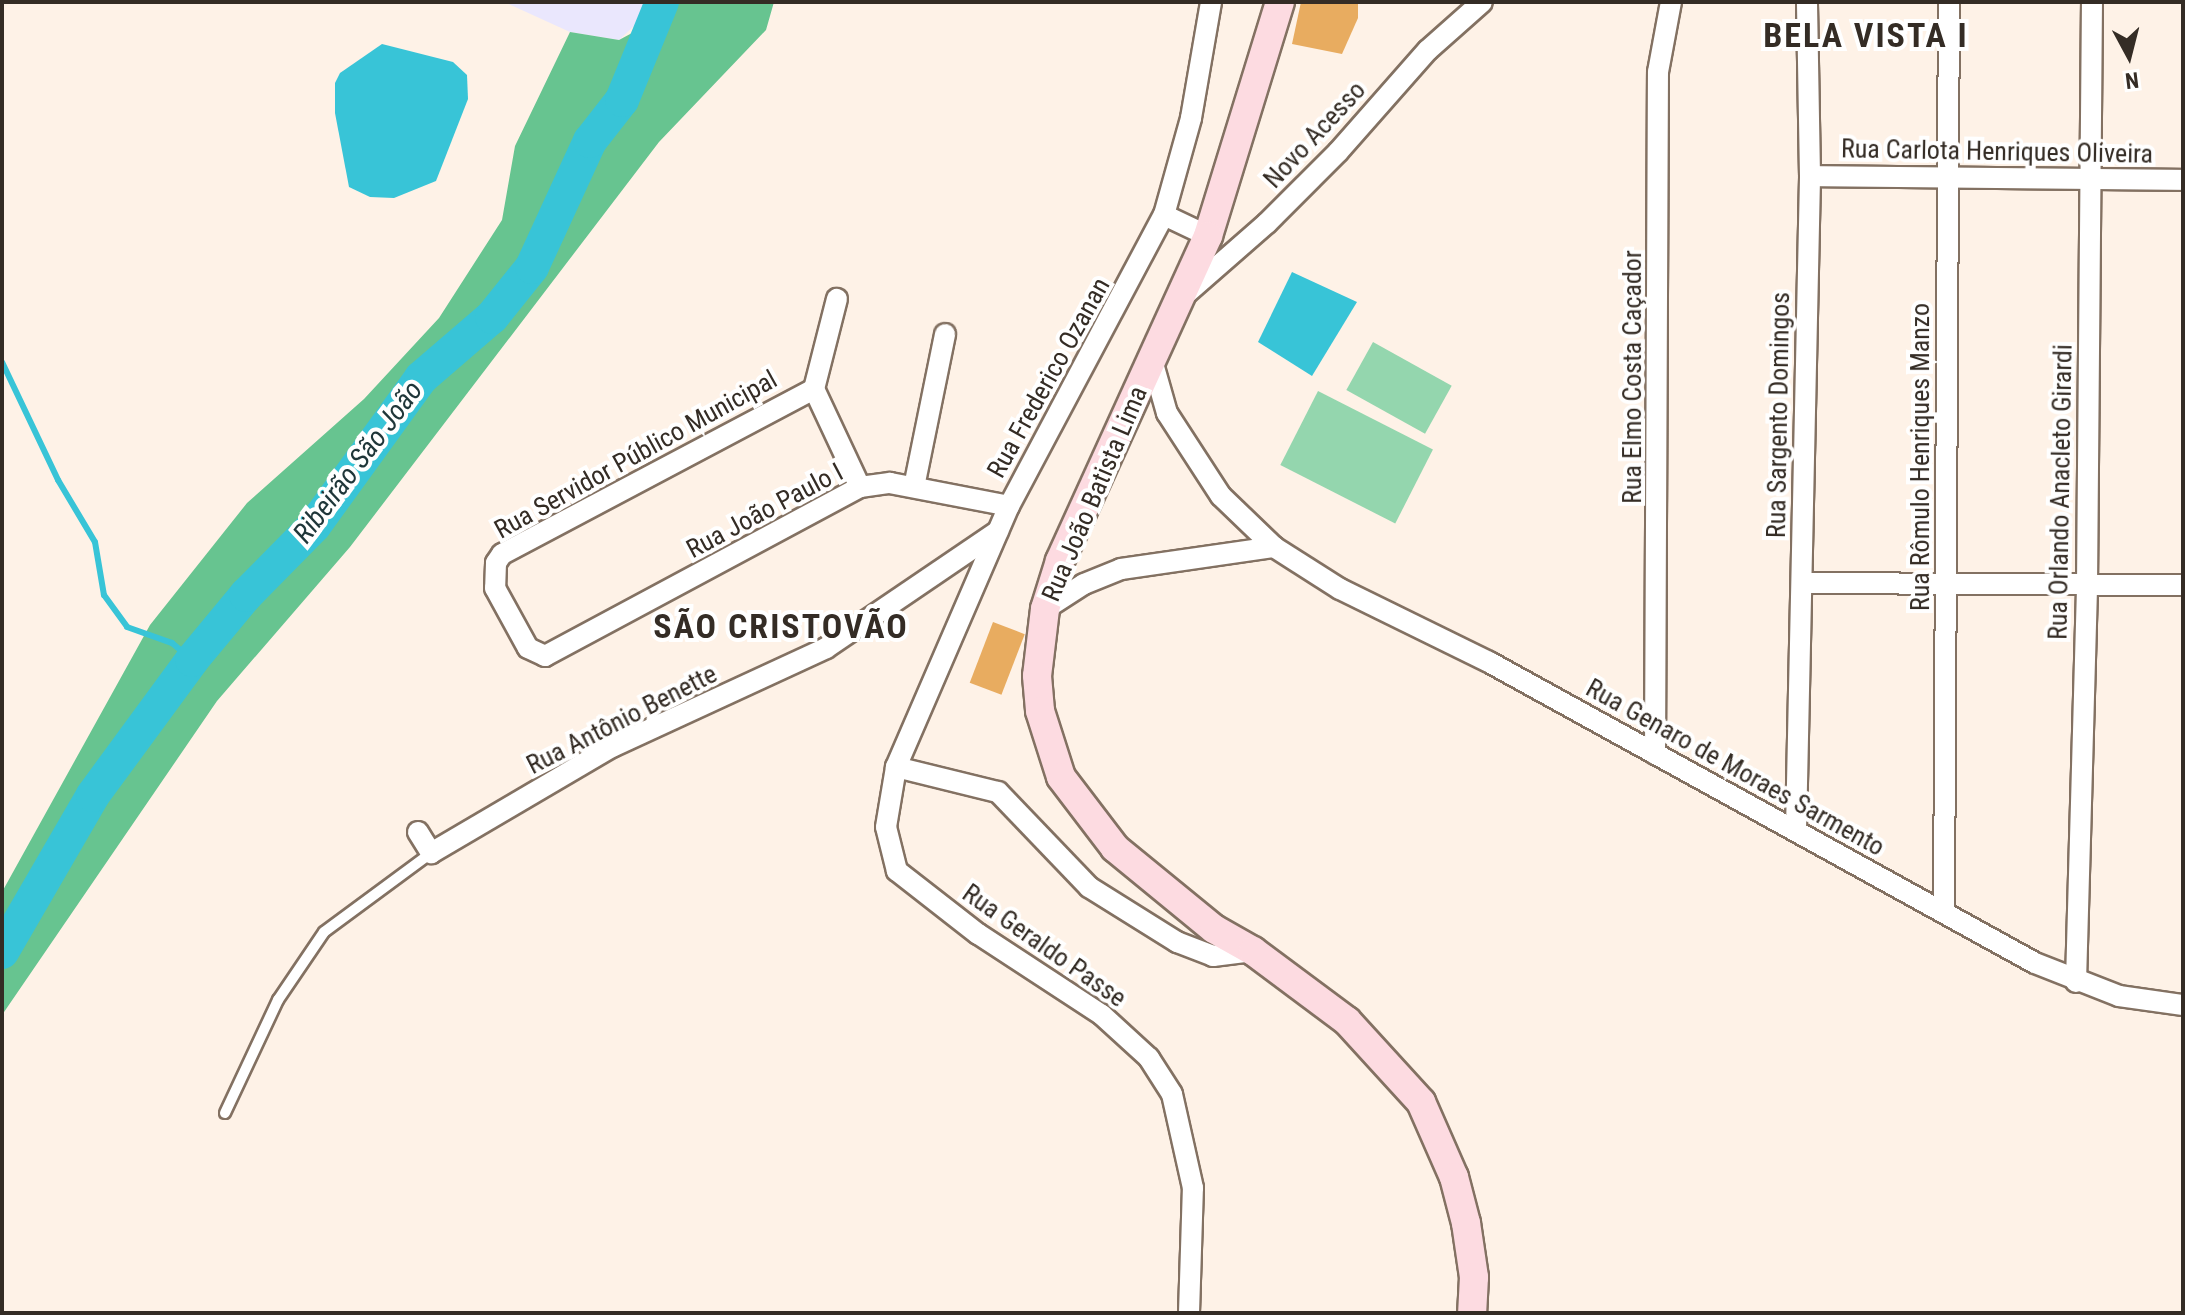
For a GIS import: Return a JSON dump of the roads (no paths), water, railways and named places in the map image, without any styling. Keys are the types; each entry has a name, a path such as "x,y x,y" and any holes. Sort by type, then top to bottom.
{"street":[{"name":"Rua Frederico Ozanan","path":"896,767 1009,506 1164,215 1191,118 1211,2"},
{"name":"Rua João Batista Lima","path":"1280,2 1208,236 1085,502 1045,609 1038,687 1061,777 1115,848 1214,929 1253,951 1347,1021 1421,1102 1454,1177 1466,1223 1474,1277 1472,1313"},
{"name":"Novo Acesso","path":"1181,298 1267,223 1338,152 1428,50 1482,2"},
{"name":"Rua Elmo Costa Caçador","path":"1655,754 1658,72 1662,28 1671,2"},
{"name":"Rua Sargento Domingos","path":"1796,830 1810,176 1807,2"},
{"name":"Rua Rômulo Henriques Manzo","path":"1944,912 1949,2"},
{"name":"Rua Orlando Anacleto Girardi","path":"2076,982 2087,585 2092,2"},
{"name":"Rua Carlota Henriques Oliveira","path":"1810,176 2183,180"},
{"path":"1164,215 1208,236"},
{"path":"814,389 837,299"},
{"path":"914,487 945,334"},
{"name":"Rua Genaro de Moraes Sarmento","path":"1152,360 1158,393 1178,432 1221,496 1274,547 1340,589 1489,662 2076,982 2119,996 2183,1005"},
{"name":"Rua Servidor Público Municipal","path":"561,651 545,656 528,648 495,588 496,563 502,554 814,389 860,487"},
{"name":"Rua João Paulo I","path":"561,651 860,487 914,487 1009,506"},
{"name":"Rua Antônio Benette","path":"431,853 612,747 826,648 884,613 998,531"},
{"path":"1045,609 1084,584 1121,569 1274,547"},
{"path":"1802,583 2183,585"},
{"path":"896,767 998,792 1089,887 1177,942 1213,956 1253,951"},
{"name":"Rua Geraldo Passe","path":"896,767 886,827 897,871 978,934 1102,1015 1149,1058 1172,1094 1193,1188 1189,1313"},
{"path":"418,832 431,853"}],"lane":[{"path":"225,1113 278,1000 324,932 431,853"}],"water":[{"path":"382,44 453,62 467,75 468,99 436,181 394,198 370,197 349,187 335,113 335,83 340,73"},
{"path":"1292,272 1357,302 1312,376 1258,342"}],"waterway":[{"name":"Ribeirão São João","path":"2,952 93,795 192,660 246,595 314,526 421,378 492,317 532,267 590,141 622,100 662,2"},
{"path":"2,362 58,480 95,542 104,595 127,627 172,643 192,660"}],"district":[{"name":"BELA VISTA I","path":"1866,36"},
{"name":"SÃO CRISTOVÃO","path":"781,627"}]}
